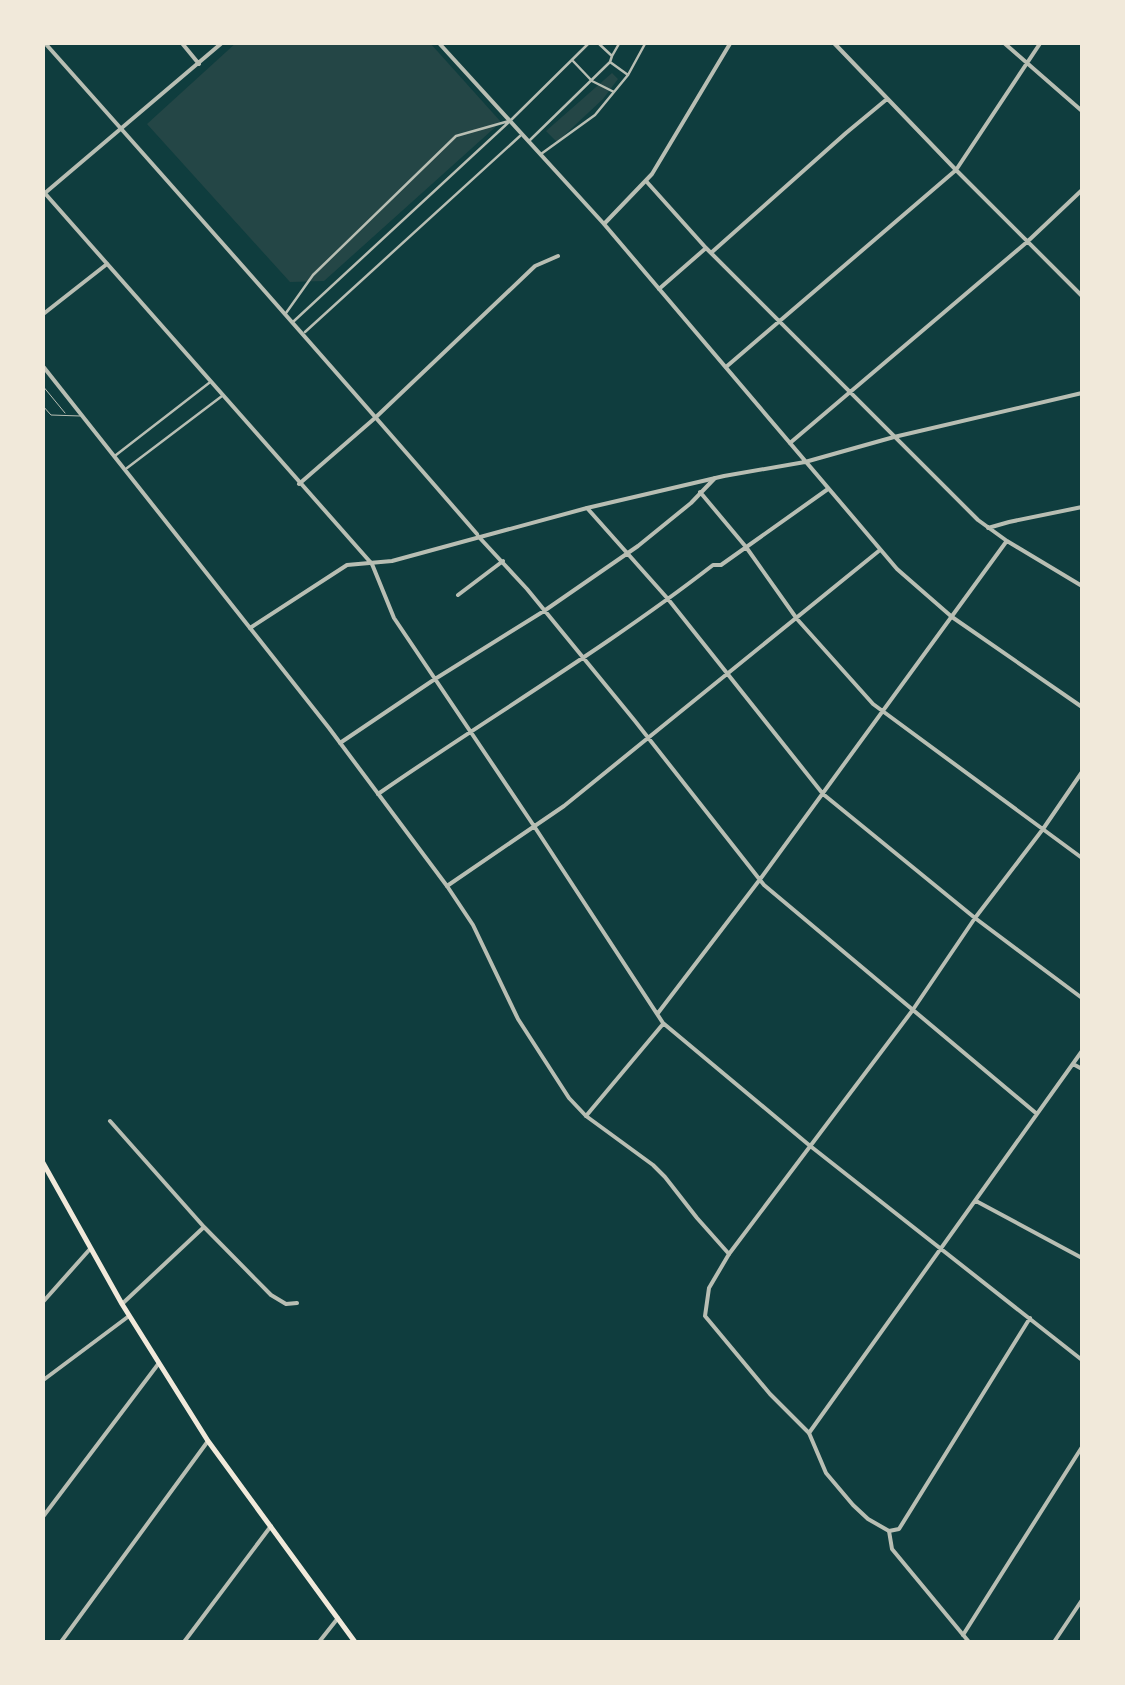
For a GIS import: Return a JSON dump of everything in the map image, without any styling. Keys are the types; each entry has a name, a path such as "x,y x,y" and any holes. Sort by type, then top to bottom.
{"main road":[{"path":"42,1161 129,1316 208,1441 355,1642"}],"street":[{"path":"44,42 502,561 764,884 1037,1114"},
{"path":"180,42 199,64"},
{"path":"223,42 44,192 372,564 394,618 663,1023 809,1145 1082,1360"},
{"path":"438,42 604,224 880,550 919,590 952,616 1082,707"},
{"path":"293,322 590,42"},
{"path":"598,42 612,56"},
{"path":"529,141 610,62 620,42"},
{"path":"541,154 587,122 616,92 646,42"},
{"path":"604,224 657,167 731,42"},
{"path":"833,42 1082,296"},
{"path":"1003,42 1082,111"},
{"path":"725,368 956,170 1041,42"},
{"path":"572,60 592,81 616,92"},
{"path":"610,62 628,75"},
{"path":"659,289 887,99"},
{"path":"286,313 313,275 456,136 510,120"},
{"path":"304,334 522,134"},
{"path":"646,181 709,250 988,528 1082,586"},
{"path":"790,443 1027,242 1082,190"},
{"path":"299,484 375,418 535,266 558,256"},
{"path":"42,314 107,264"},
{"path":"42,365 340,743 447,886 473,925 518,1019 569,1098 586,1116 665,1176 729,1254"},
{"path":"115,456 210,382"},
{"path":"250,628 347,566 392,561 587,508 805,462 894,437 1082,394"},
{"path":"126,469 222,396"},
{"path":"340,743 626,554 691,503 715,478"},
{"path":"378,794 830,488"},
{"path":"700,492 746,547 797,619 883,713 1082,858"},
{"path":"587,508 730,674 823,794 975,918 1082,998"},
{"path":"988,528 1082,508"},
{"path":"658,1013 1007,541"},
{"path":"447,886 564,806 880,550"},
{"path":"458,595 502,561"},
{"path":"969,1642 892,1549 888,1532 853,1505 826,1473 810,1434 770,1394 705,1316 709,1288 729,1254 912,1010 1082,772"},
{"path":"586,1116 663,1023"},
{"path":"810,1434 1082,1051"},
{"path":"1073,1064 1082,1069"},
{"path":"110,1121 271,1295 286,1304 297,1303"},
{"path":"976,1200 1082,1258"},
{"path":"122,1304 204,1226"},
{"path":"42,1303 90,1249"},
{"path":"42,1380 129,1316"},
{"path":"888,1532 899,1529 1030,1318"},
{"path":"42,1518 159,1364"},
{"path":"61,1642 208,1441"},
{"path":"963,1635 1082,1448"},
{"path":"184,1642 271,1526"},
{"path":"1054,1642 1082,1600"},
{"path":"320,1642 338,1618"}],"lane":[{"path":"42,385 67,416"},
{"path":"42,405 50,415 84,416"}],"shaded area":[{"path":"237,42 430,43 501,122 324,281 290,282 147,124"},
{"path":"612,73 618,79 603,99 557,142 546,131"}]}
